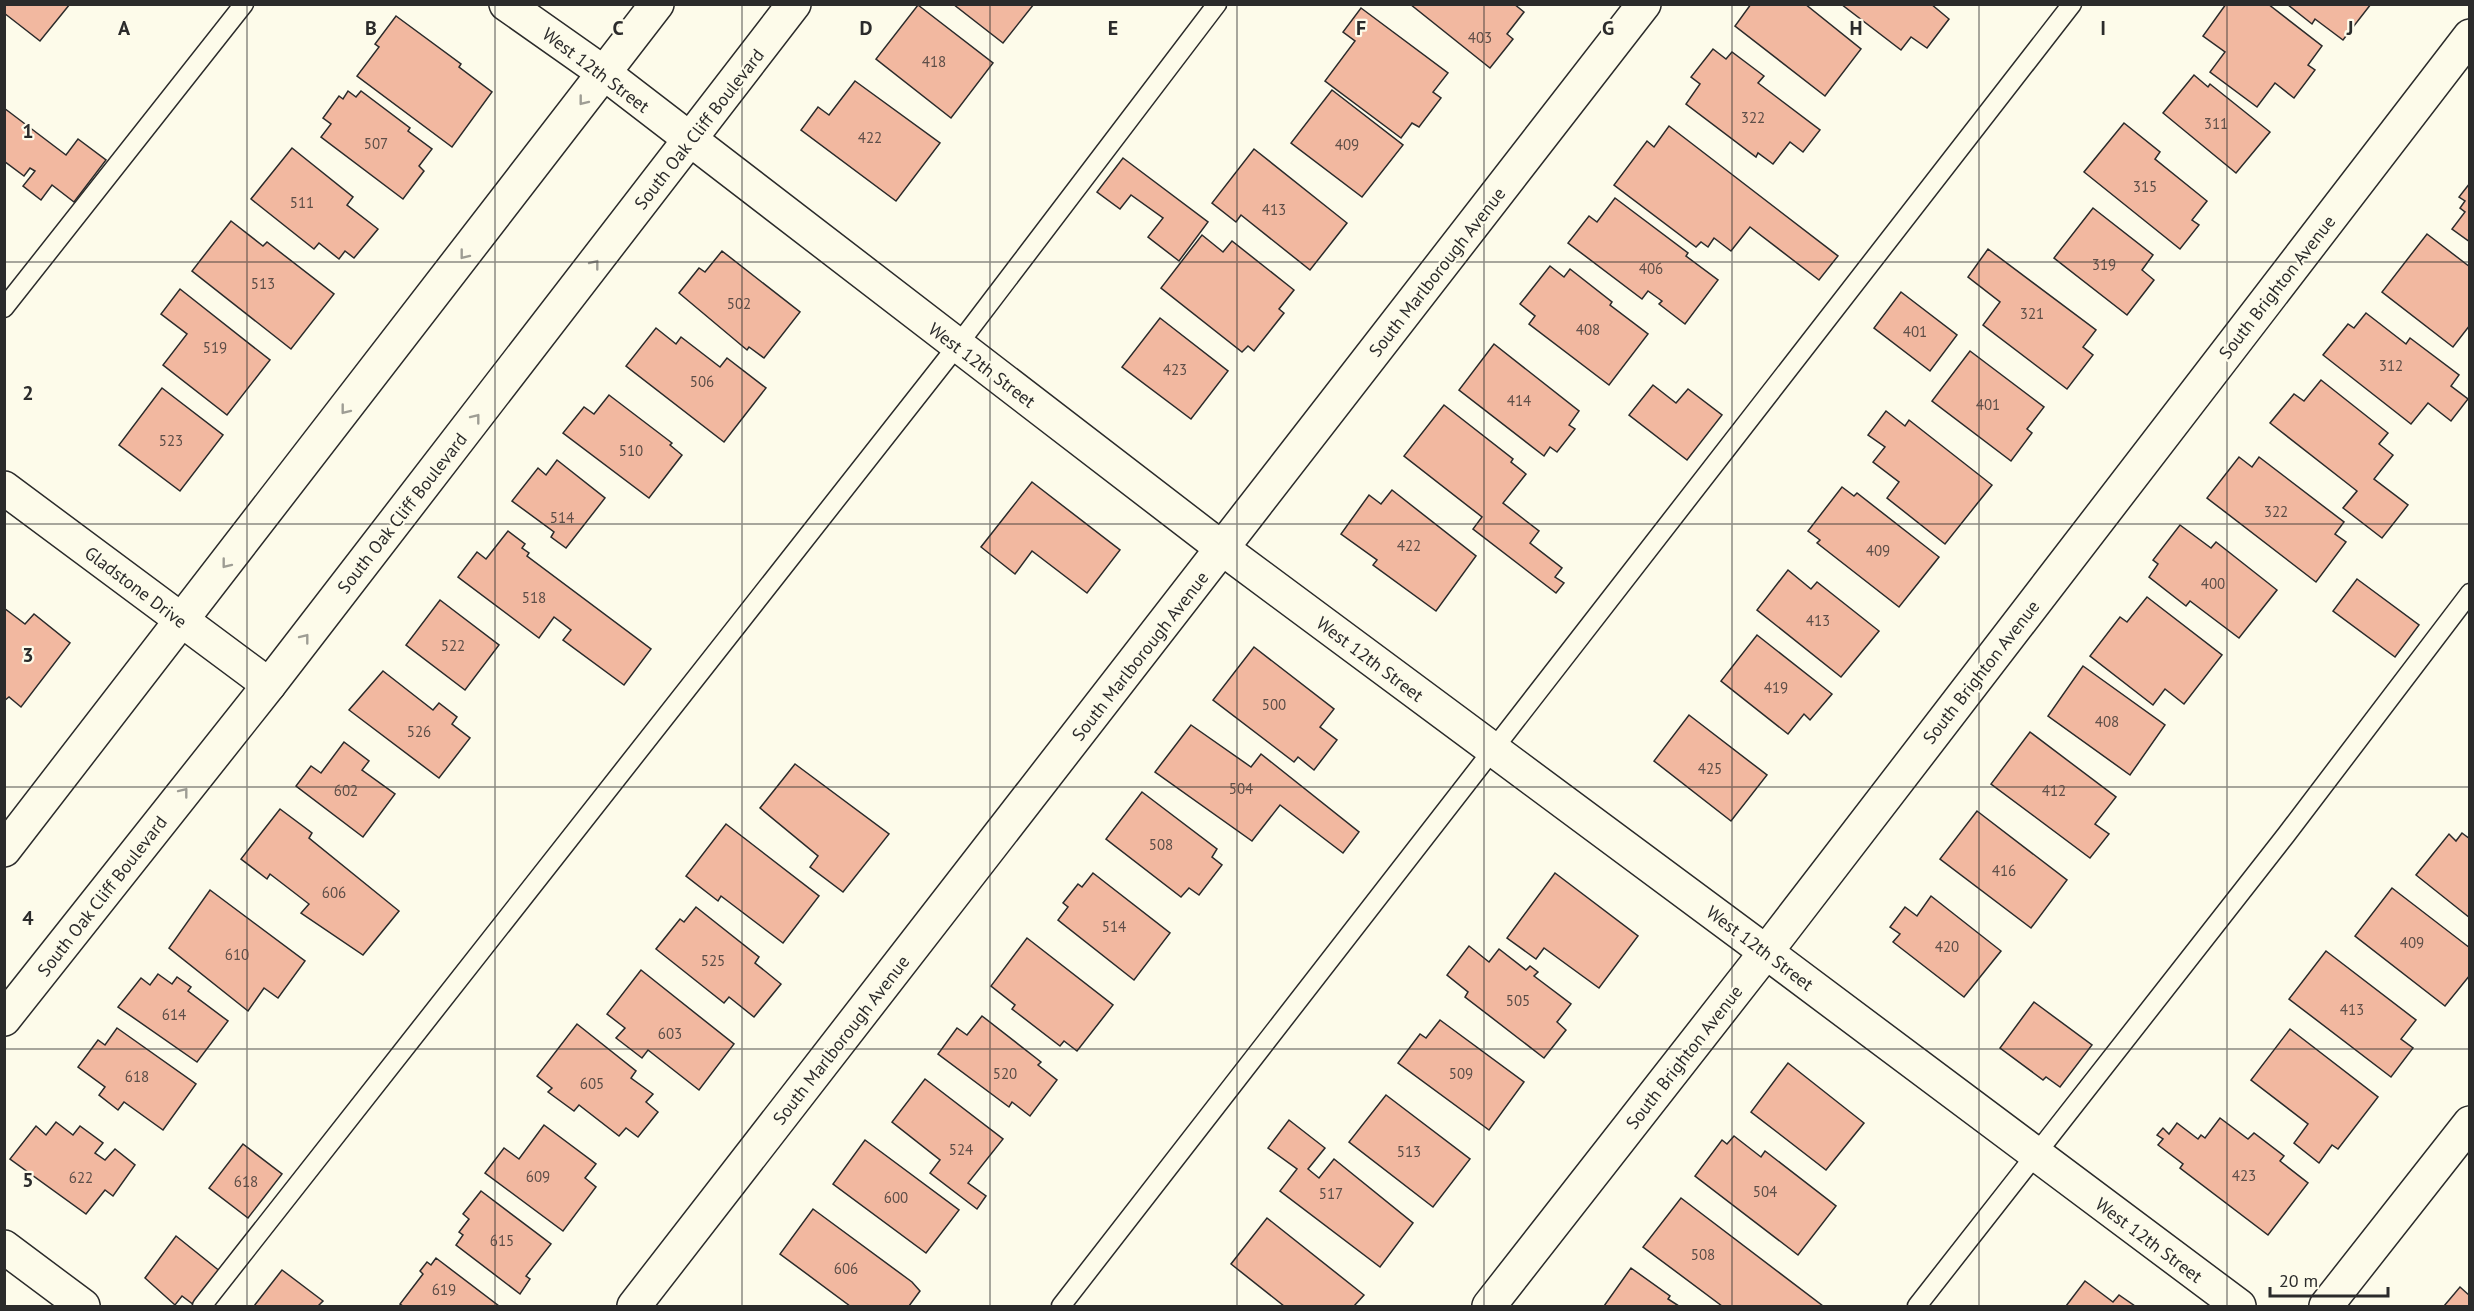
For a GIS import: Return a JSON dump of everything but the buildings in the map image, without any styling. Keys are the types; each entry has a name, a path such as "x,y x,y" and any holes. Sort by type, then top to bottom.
{"street":[{"name":"West 12th Street","path":"506,4 604,73 1223,549 2239,1306"},
{"path":"4,850 657,4"},
{"name":"South Oak Cliff Boulevard","path":"4,1019 268,685 794,4"},
{"name":"South Marlborough Avenue","path":"634,1306 1644,4"},
{"name":"South Brighton Avenue","path":"1489,1306 1766,952 2469,36"},
{"name":"Gladstone Drive","path":"4,488 268,685"},
{"path":"2326,1306 2469,1123"},
{"path":"4,1247 83,1306"}],"lane":[{"path":"4,308 244,4"},
{"path":"202,1306 957,346 1217,4"},
{"path":"1061,1306 2072,4"},
{"path":"1917,1306 2286,835 2469,593"}]}
